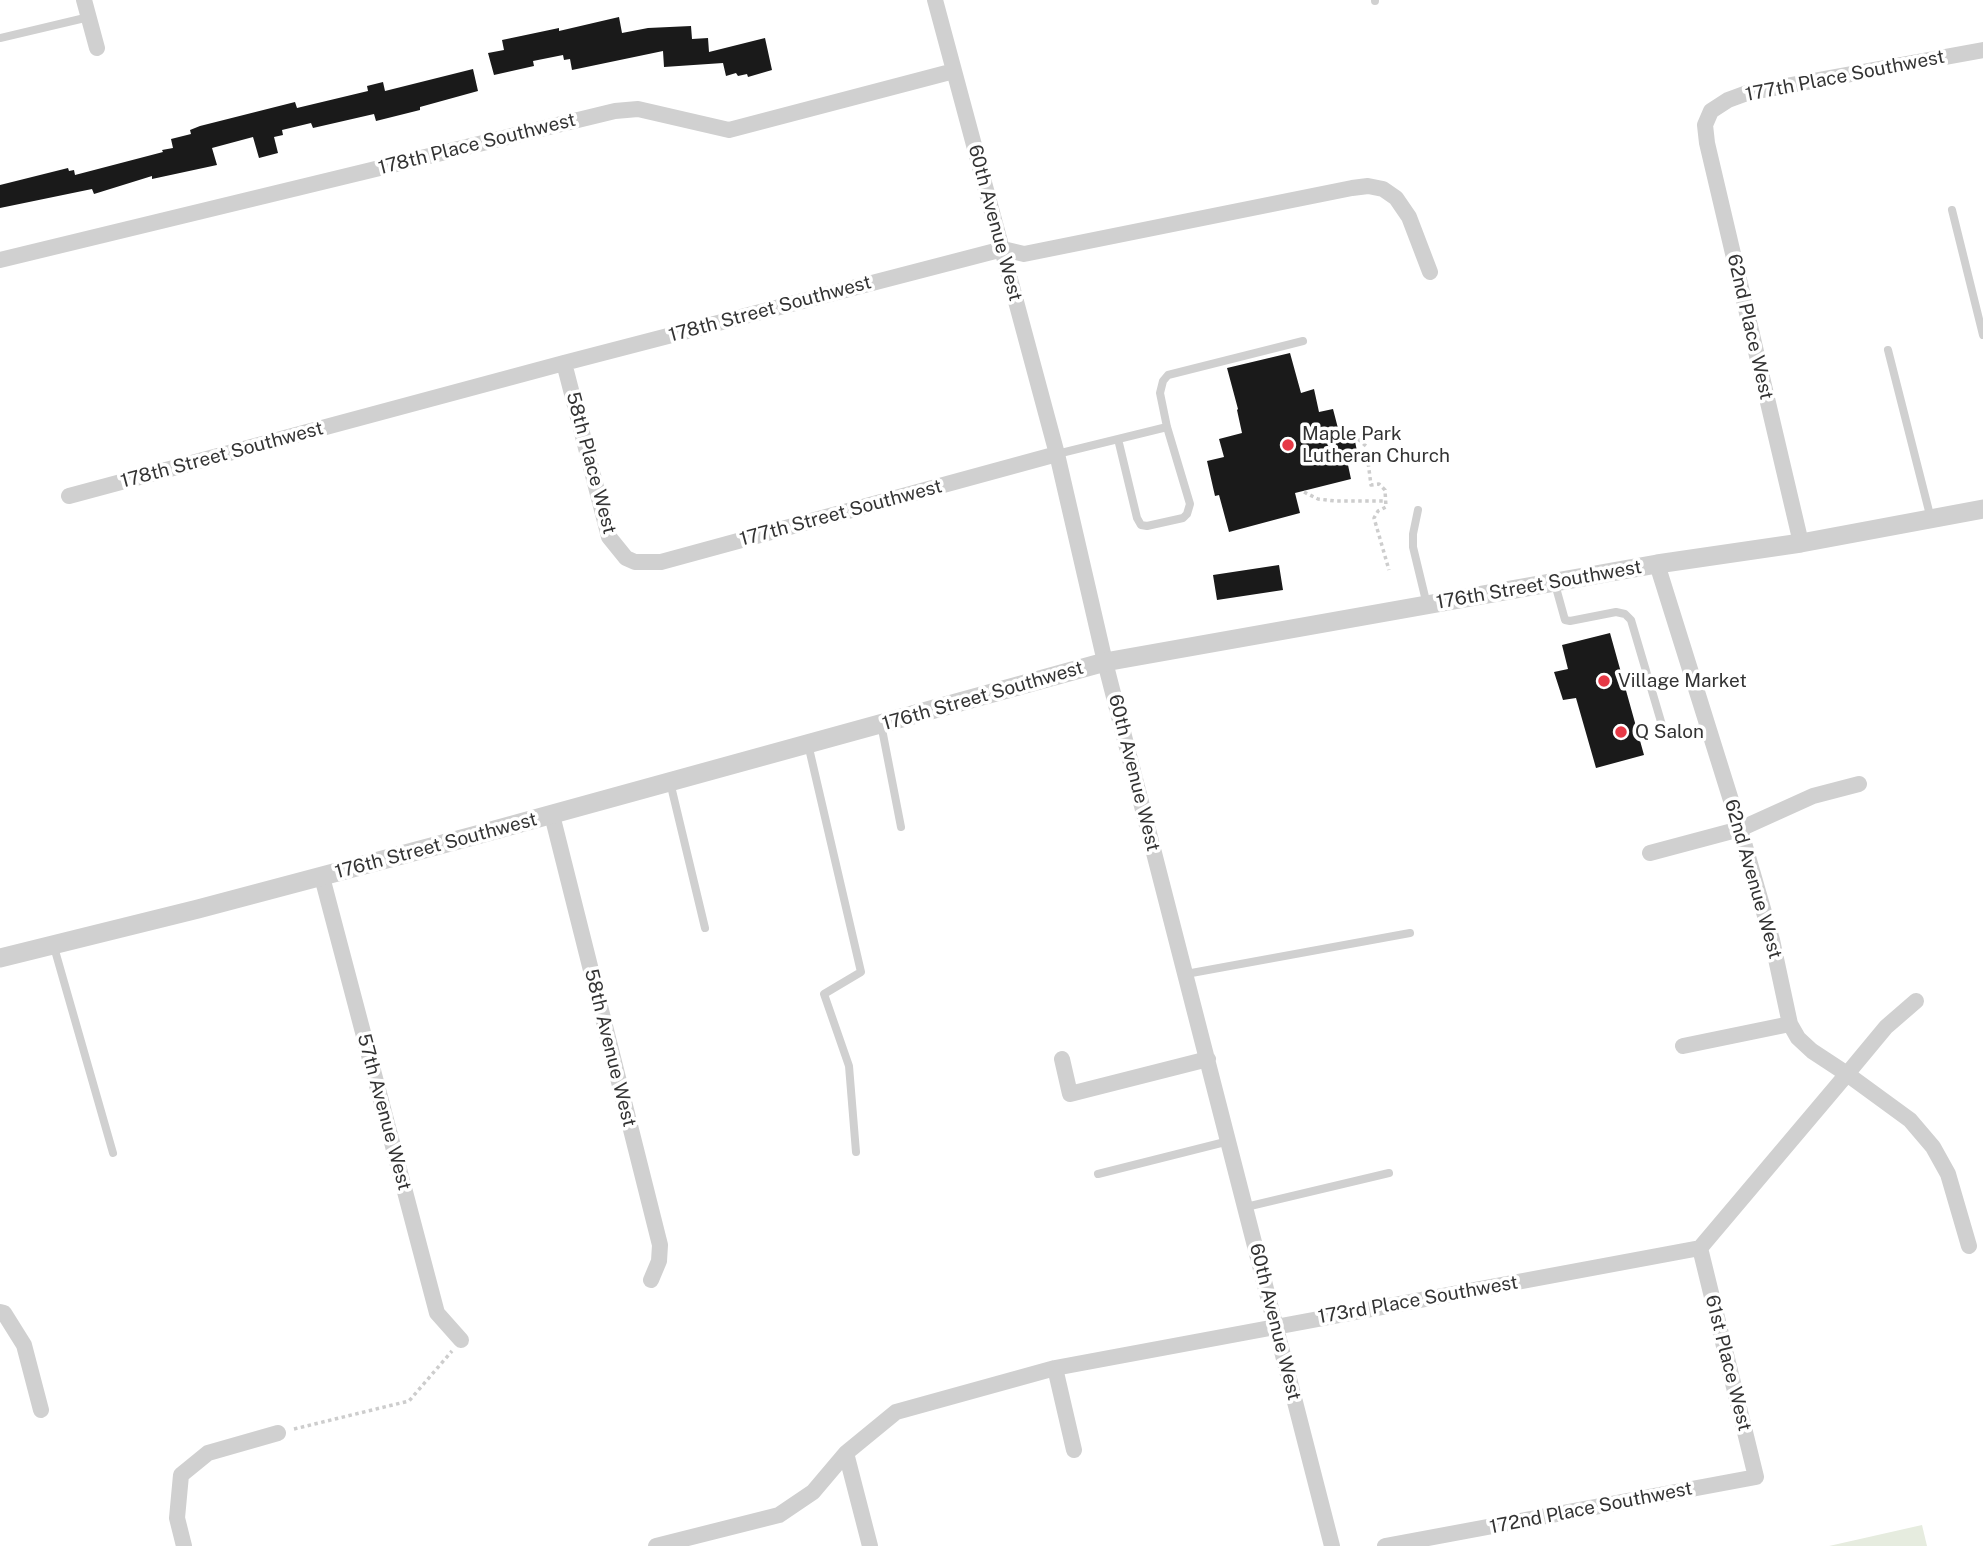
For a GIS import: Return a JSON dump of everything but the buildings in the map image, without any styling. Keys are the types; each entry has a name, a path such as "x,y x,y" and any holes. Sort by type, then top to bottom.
{"street":[{"path":"84,0 97,48"},
{"name":"60th Avenue West","path":"935,0 1057,454 1105,662 1332,1546"},
{"name":"177th Place Southwest","path":"1711,111 1728,100 1747,93 1983,50"},
{"name":"178th Place Southwest","path":"0,260 615,111 638,109 729,130 954,71"},
{"name":"62nd Place West","path":"1711,111 1705,125 1707,143 1801,543"},
{"name":"178th Street Southwest","path":"69,496 1003,249 1024,254 1368,186 1383,188 1402,206 1409,217 1430,272"},
{"name":"58th Place West","path":"564,363 610,537 626,558"},
{"name":"177th Street Southwest","path":"626,558 635,562 662,562 1057,454"},
{"name":"176th Street Southwest","path":"0,958 322,877 1105,662 1657,564 1801,543 1983,509"},
{"name":"62nd Avenue West","path":"1657,564 1740,829 1772,940 1790,1024 1798,1038 1812,1051 1847,1074"},
{"path":"1650,853 1740,829 1813,796 1859,784"},
{"name":"58th Avenue West","path":"552,815 660,1245 659,1261 651,1280"},
{"name":"57th Avenue West","path":"322,877 437,1313 461,1340"},
{"path":"1700,1248 1886,1027 1916,1001"},
{"path":"1683,1046 1790,1024"},
{"path":"1062,1059 1070,1094 1208,1059"},
{"path":"1847,1074 1910,1120 1933,1147 1948,1174 1969,1246"},
{"name":"173rd Place Southwest","path":"656,1546 779,1514 813,1492 846,1453 896,1412 1055,1368 1700,1248"},
{"name":"61st Place West","path":"1700,1248 1756,1477"},
{"path":"2,1313 24,1345 41,1410"},
{"path":"1055,1368 1074,1450"},
{"path":"184,1546 177,1518 181,1475 208,1453 278,1433"},
{"path":"846,1453 870,1546"},
{"name":"172nd Place Southwest","path":"1385,1546 1756,1477"}],"lane":[{"path":"0,38 89,17"},
{"path":"1952,210 1983,335"},
{"path":"1118,439 1137,519 1141,525 1183,518 1190,505 1167,427 1160,393 1163,382 1168,375 1303,341"},
{"path":"1888,350 1931,519"},
{"path":"1057,454 1167,427"},
{"path":"1418,510 1413,547 1427,605"},
{"path":"1555,582 1565,620 1616,612 1625,614 1631,620 1662,725 1667,732 1675,734 1707,727"},
{"path":"881,724 901,827"},
{"path":"808,744 861,972 824,994 849,1066 856,1152"},
{"path":"670,782 705,928"},
{"path":"1186,974 1410,933"},
{"path":"53,944 113,1153"},
{"path":"1098,1174 1229,1141"},
{"path":"1246,1208 1389,1173"}],"path":[{"path":"1358,439 1366,446 1371,485 1379,484 1385,490 1386,507 1378,510 1374,518 1390,570"},
{"path":"1304,492 1326,500 1385,501"},
{"path":"278,1433 410,1401 461,1340"}],"shaded area":[{"path":"1922,1525 1927,1546 1829,1546"}],"place":[{"name":"Maple Park Lutheran Church","path":"1288,445"},
{"name":"Village Market","path":"1604,681"},
{"name":"Q Salon","path":"1621,732"}]}
